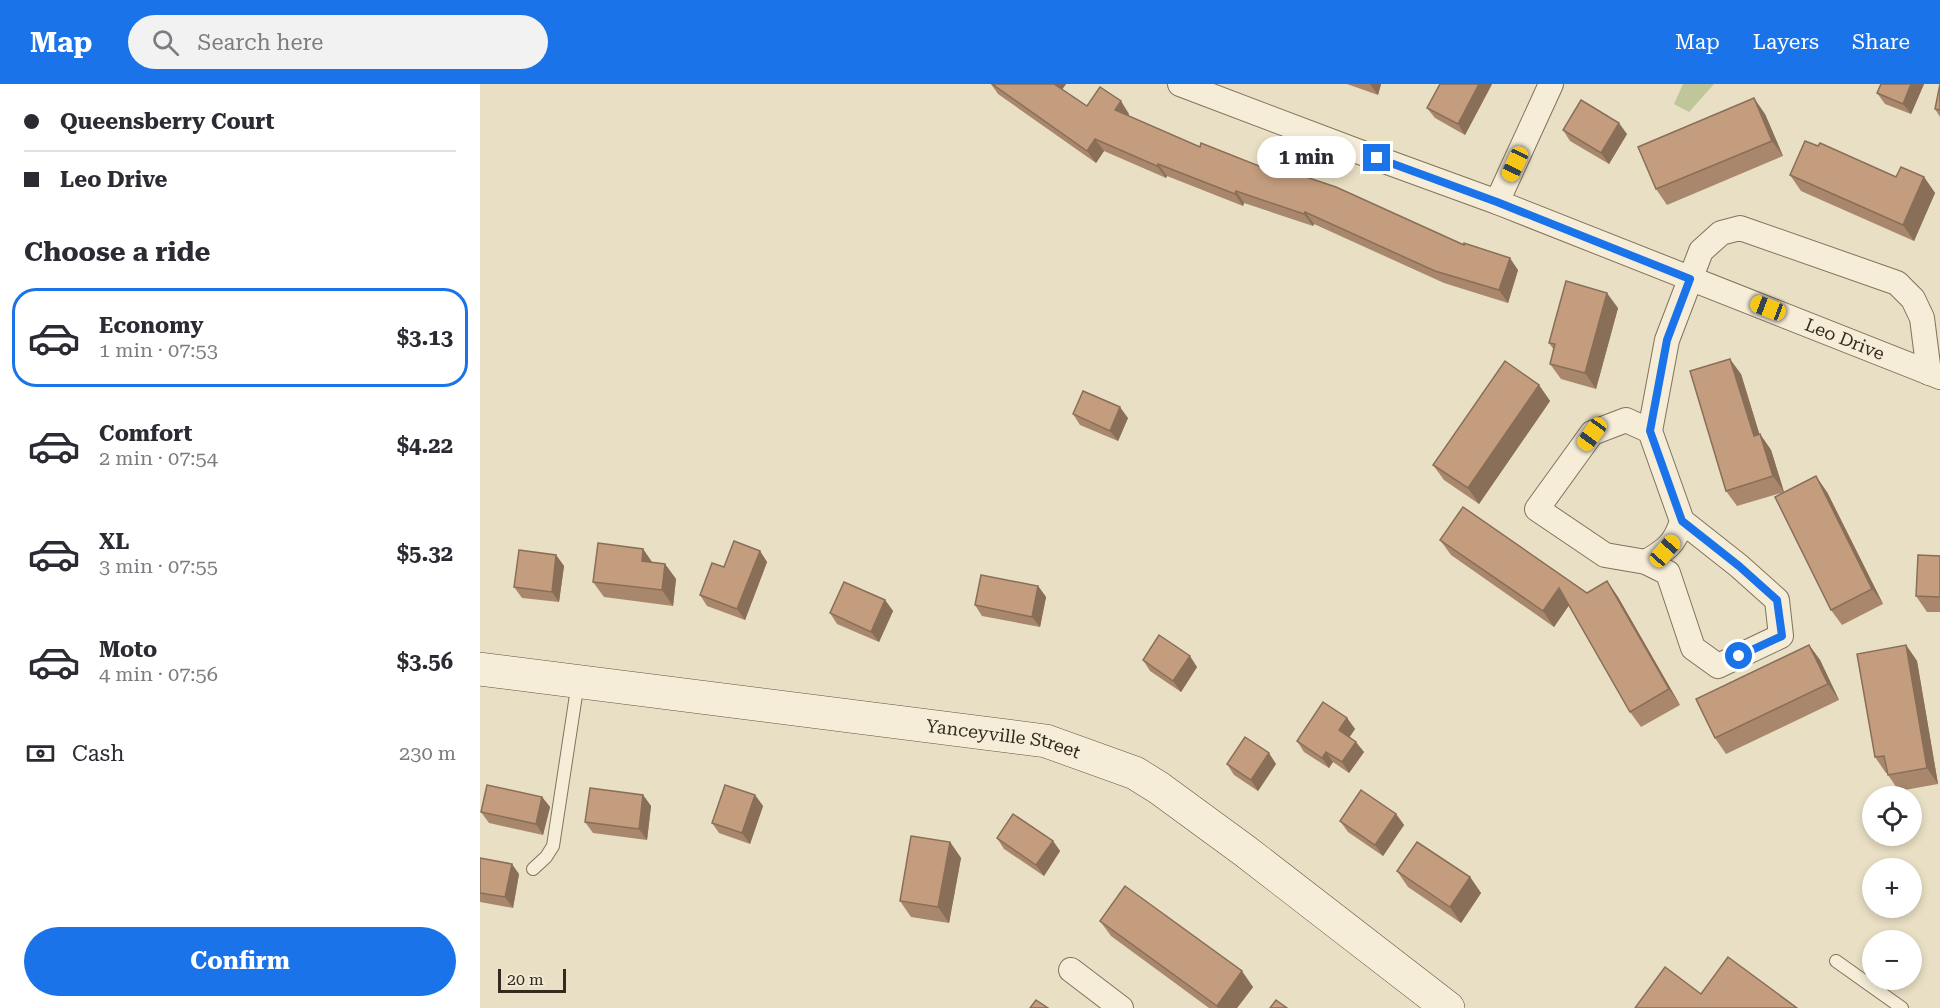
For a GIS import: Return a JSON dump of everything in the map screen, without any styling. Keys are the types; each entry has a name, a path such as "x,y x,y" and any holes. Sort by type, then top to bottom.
{"main road":[{"name":"Yanceyville Street","path":"480,669 1046,741 1135,773 1159,788 1245,851 1448,1008"}],"street":[{"name":"Leo Drive","path":"1180,84 1497,202 1935,375"},
{"path":"1497,202 1551,84"},
{"path":"1650,431 1626,420 1592,434 1537,509 1605,555 1646,562 1668,573 1694,648 1718,666 1782,636 1777,600 1739,566 1682,521 1650,431 1667,340 1701,250 1721,233 1740,228 1897,283 1913,299 1922,318 1935,375"},
{"path":"1646,562 1665,551 1677,537 1682,521"},
{"path":"1071,970 1121,1008"}],"lane":[{"path":"534,869 553,846 578,681"},
{"path":"1836,961 1902,1008"}],"green space":[{"path":"1683,84 1714,84 1689,112 1674,104"}],"building":[{"path":"992,84 1054,84 1087,106 1100,87 1121,101 1115,110 1200,147 1201,143 1269,170 1270,165 1336,187 1464,245 1464,243 1510,258 1499,290 1435,271 1305,212 1304,214 1236,191 1235,194 1158,164 1157,166 1095,139 1087,151"},
{"path":"1440,84 1479,84 1458,124 1427,108"},
{"path":"1881,84 1911,84 1903,104 1877,93"},
{"path":"1940,84 1940,110 1935,109"},
{"path":"1754,98 1772,141 1656,189 1638,147"},
{"path":"1581,100 1619,123 1601,153 1563,130"},
{"path":"1805,141 1818,146 1820,143 1896,177 1901,167 1924,177 1903,225 1790,175"},
{"path":"1566,281 1607,293 1585,373 1550,364 1555,344 1549,343"},
{"path":"1730,359 1754,436 1760,434 1773,476 1726,491 1690,371"},
{"path":"1505,361 1539,385 1468,488 1433,465"},
{"path":"1083,391 1120,407 1110,431 1073,414"},
{"path":"1816,476 1872,589 1831,610 1775,497"},
{"path":"1463,507 1587,593 1607,581 1669,689 1630,712 1559,588 1543,611 1440,540"},
{"path":"734,541 760,551 737,609 700,595 712,563 724,567"},
{"path":"598,543 643,549 642,561 665,564 662,590 593,582"},
{"path":"519,550 556,555 552,592 514,587"},
{"path":"1918,555 1940,556 1940,597 1916,596"},
{"path":"981,575 1038,586 1032,617 975,605"},
{"path":"844,582 885,600 871,632 830,613"},
{"path":"1159,635 1190,656 1173,681 1143,660"},
{"path":"1809,645 1828,684 1715,738 1696,699"},
{"path":"1906,645 1927,768 1888,775 1884,756 1875,757 1857,654"},
{"path":"1323,702 1347,718 1339,730 1356,742 1342,762 1326,752 1322,758 1297,741"},
{"path":"1245,737 1269,753 1251,780 1227,764"},
{"path":"487,785 542,797 536,824 481,812"},
{"path":"725,785 755,795 742,833 712,823"},
{"path":"590,788 643,795 639,829 585,822"},
{"path":"1361,790 1396,814 1375,845 1340,821"},
{"path":"1013,814 1053,841 1036,865 997,838"},
{"path":"911,836 950,842 938,907 900,901"},
{"path":"1417,842 1470,877 1450,907 1397,871"},
{"path":"480,858 512,864 505,897 480,893"},
{"path":"1125,886 1242,971 1217,1006 1100,921"},
{"path":"1728,957 1797,1008 1635,1008 1665,967 1701,994"},
{"path":"1036,1000 1048,1008 1030,1008"},
{"path":"1276,1000 1287,1008 1270,1008"}],"route":[{"path":"1377,158 1497,202 1690,279 1667,340 1650,431 1682,521 1739,566 1777,600 1782,636 1739,656"}]}
